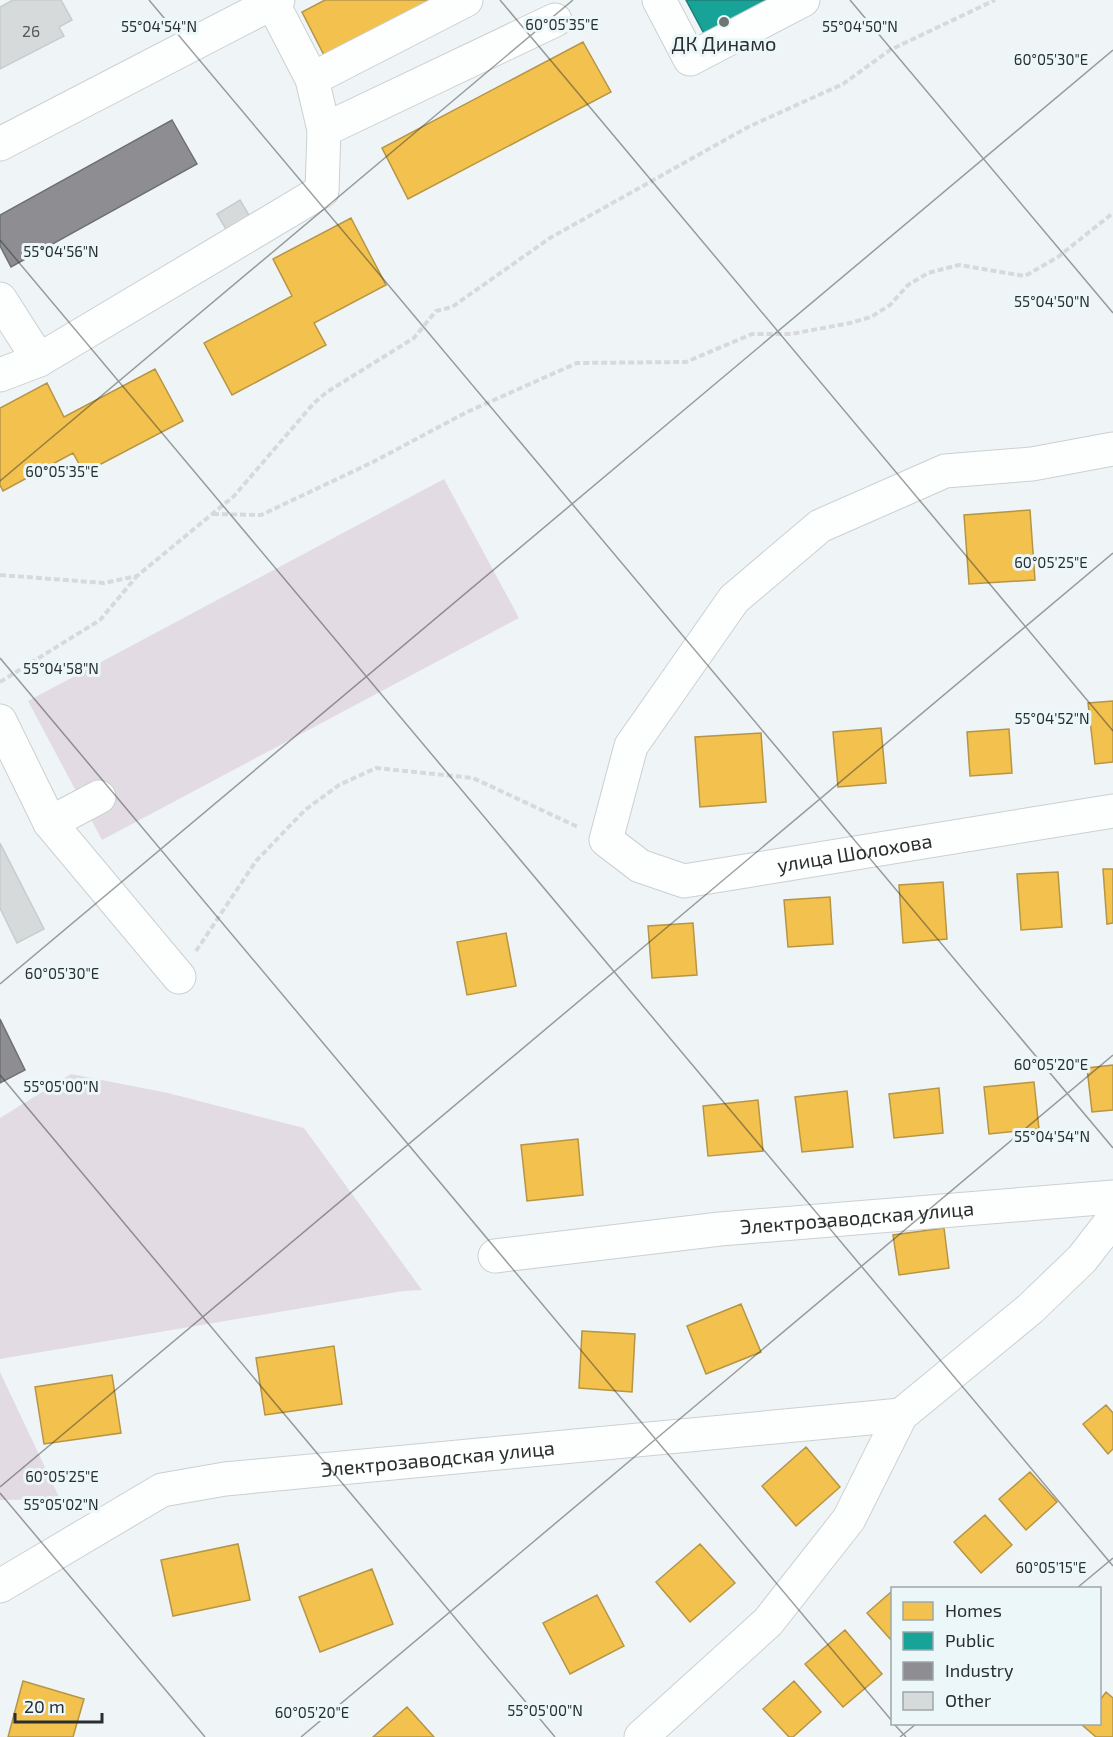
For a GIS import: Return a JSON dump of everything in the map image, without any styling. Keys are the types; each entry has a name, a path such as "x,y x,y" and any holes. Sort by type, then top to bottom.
{"street":[{"path":"312,79 466,0"},
{"path":"659,0 690,59 803,0"},
{"path":"0,144 274,1 312,79 324,130 322,191 39,360 0,375"},
{"path":"324,130 555,20"},
{"path":"0,299 39,360"},
{"path":"606,840 631,746 734,599 820,526 945,471 1032,464 1113,449"},
{"path":"0,721 50,823 179,977"},
{"path":"50,823 99,797"},
{"name":"улица Шолохова","path":"606,840 640,866 684,881 1113,811"},
{"name":"Электрозаводская улица","path":"495,1256 720,1229 1113,1197"},
{"path":"641,1737 768,1622 849,1519 901,1415 1030,1309 1082,1259 1113,1220"},
{"name":"Электрозаводская улица","path":"0,1586 162,1490 225,1479 901,1415"}],"path":[{"path":"0,682 100,620 137,576 234,496 314,403 414,338 436,311 452,307 550,238 748,127 843,84 890,50 995,0"},
{"path":"212,514 261,515 373,462 467,412 577,363 686,362 752,334 791,334 850,323 871,317 881,311 891,304 908,285 928,273 959,265 1025,276 1058,257 1113,213"},
{"path":"0,575 104,583 137,576"},
{"path":"179,977 256,861 305,810 339,785 376,768 473,778 606,840"}],"shaded area":[{"path":"444,479 519,618 102,840 28,701"},
{"path":"71,1074 168,1093 304,1128 422,1290 403,1291 0,1359 0,1118"},
{"path":"0,1372 60,1499 0,1500"}],"building: Homes":[{"path":"325,0 445,0 327,61 302,12"},
{"path":"583,42 611,92 408,199 382,148"},
{"path":"351,218 386,285 314,323 326,345 232,395 204,343 292,296 273,259"},
{"path":"155,369 183,421 84,473 73,453 3,491 0,485 0,408 47,383 64,417"},
{"path":"1030,510 1035,580 969,584 964,515"},
{"path":"1113,701 1113,762 1095,764 1088,703"},
{"path":"881,728 886,783 838,787 833,732"},
{"path":"1009,729 1012,773 970,776 967,732"},
{"path":"761,733 766,802 700,807 695,737"},
{"path":"1103,869 1113,869 1113,923 1107,924"},
{"path":"1058,872 1062,927 1021,930 1017,874"},
{"path":"943,882 947,939 903,943 899,885"},
{"path":"830,897 833,944 788,947 784,900"},
{"path":"693,923 697,975 652,978 648,926"},
{"path":"506,933 516,986 467,995 457,942"},
{"path":"1113,1065 1113,1110 1092,1112 1087,1068"},
{"path":"1034,1082 1039,1129 989,1134 984,1087"},
{"path":"939,1088 943,1133 894,1138 889,1094"},
{"path":"847,1091 853,1147 802,1152 795,1097"},
{"path":"758,1100 763,1151 708,1156 703,1106"},
{"path":"578,1139 583,1195 527,1201 521,1145"},
{"path":"944,1228 949,1268 899,1275 893,1235"},
{"path":"741,1304 761,1352 706,1374 687,1326"},
{"path":"582,1331 635,1334 632,1392 579,1388"},
{"path":"334,1346 342,1404 265,1415 256,1358"},
{"path":"112,1375 121,1433 44,1444 35,1387"},
{"path":"1106,1405 1113,1413 1113,1449 1108,1454 1083,1424"},
{"path":"806,1447 840,1487 796,1526 762,1486"},
{"path":"1030,1472 1057,1502 1026,1530 999,1499"},
{"path":"985,1515 1012,1545 981,1573 954,1542"},
{"path":"238,1544 250,1600 173,1616 161,1560"},
{"path":"700,1544 735,1583 690,1622 656,1582"},
{"path":"372,1569 393,1624 320,1652 299,1597"},
{"path":"891,1592 891,1640 867,1613"},
{"path":"597,1595 624,1646 570,1674 543,1623"},
{"path":"845,1630 882,1674 843,1707 805,1664"},
{"path":"23,1681 84,1699 73,1737 8,1737"},
{"path":"794,1681 821,1712 793,1737 789,1737 763,1709"},
{"path":"1106,1692 1113,1698 1113,1737 1096,1737 1082,1725 1101,1725 1101,1699"},
{"path":"407,1707 434,1737 373,1737"}],"building: Public":[{"name":"ДК Динамо","path":"686,0 791,0 709,43"}],"building: Industry":[{"path":"172,120 197,164 11,267 0,246 0,215"},
{"path":"0,1019 25,1070 0,1083"}],"building: Other":[{"path":"13,0 61,0 72,20 59,27 64,36 0,69 0,7"},
{"path":"240,200 253,222 230,236 217,214"},
{"path":"0,843 44,929 17,943 0,908"}],"place":[{"name":"ДК Динамо","path":"724,22"}]}
